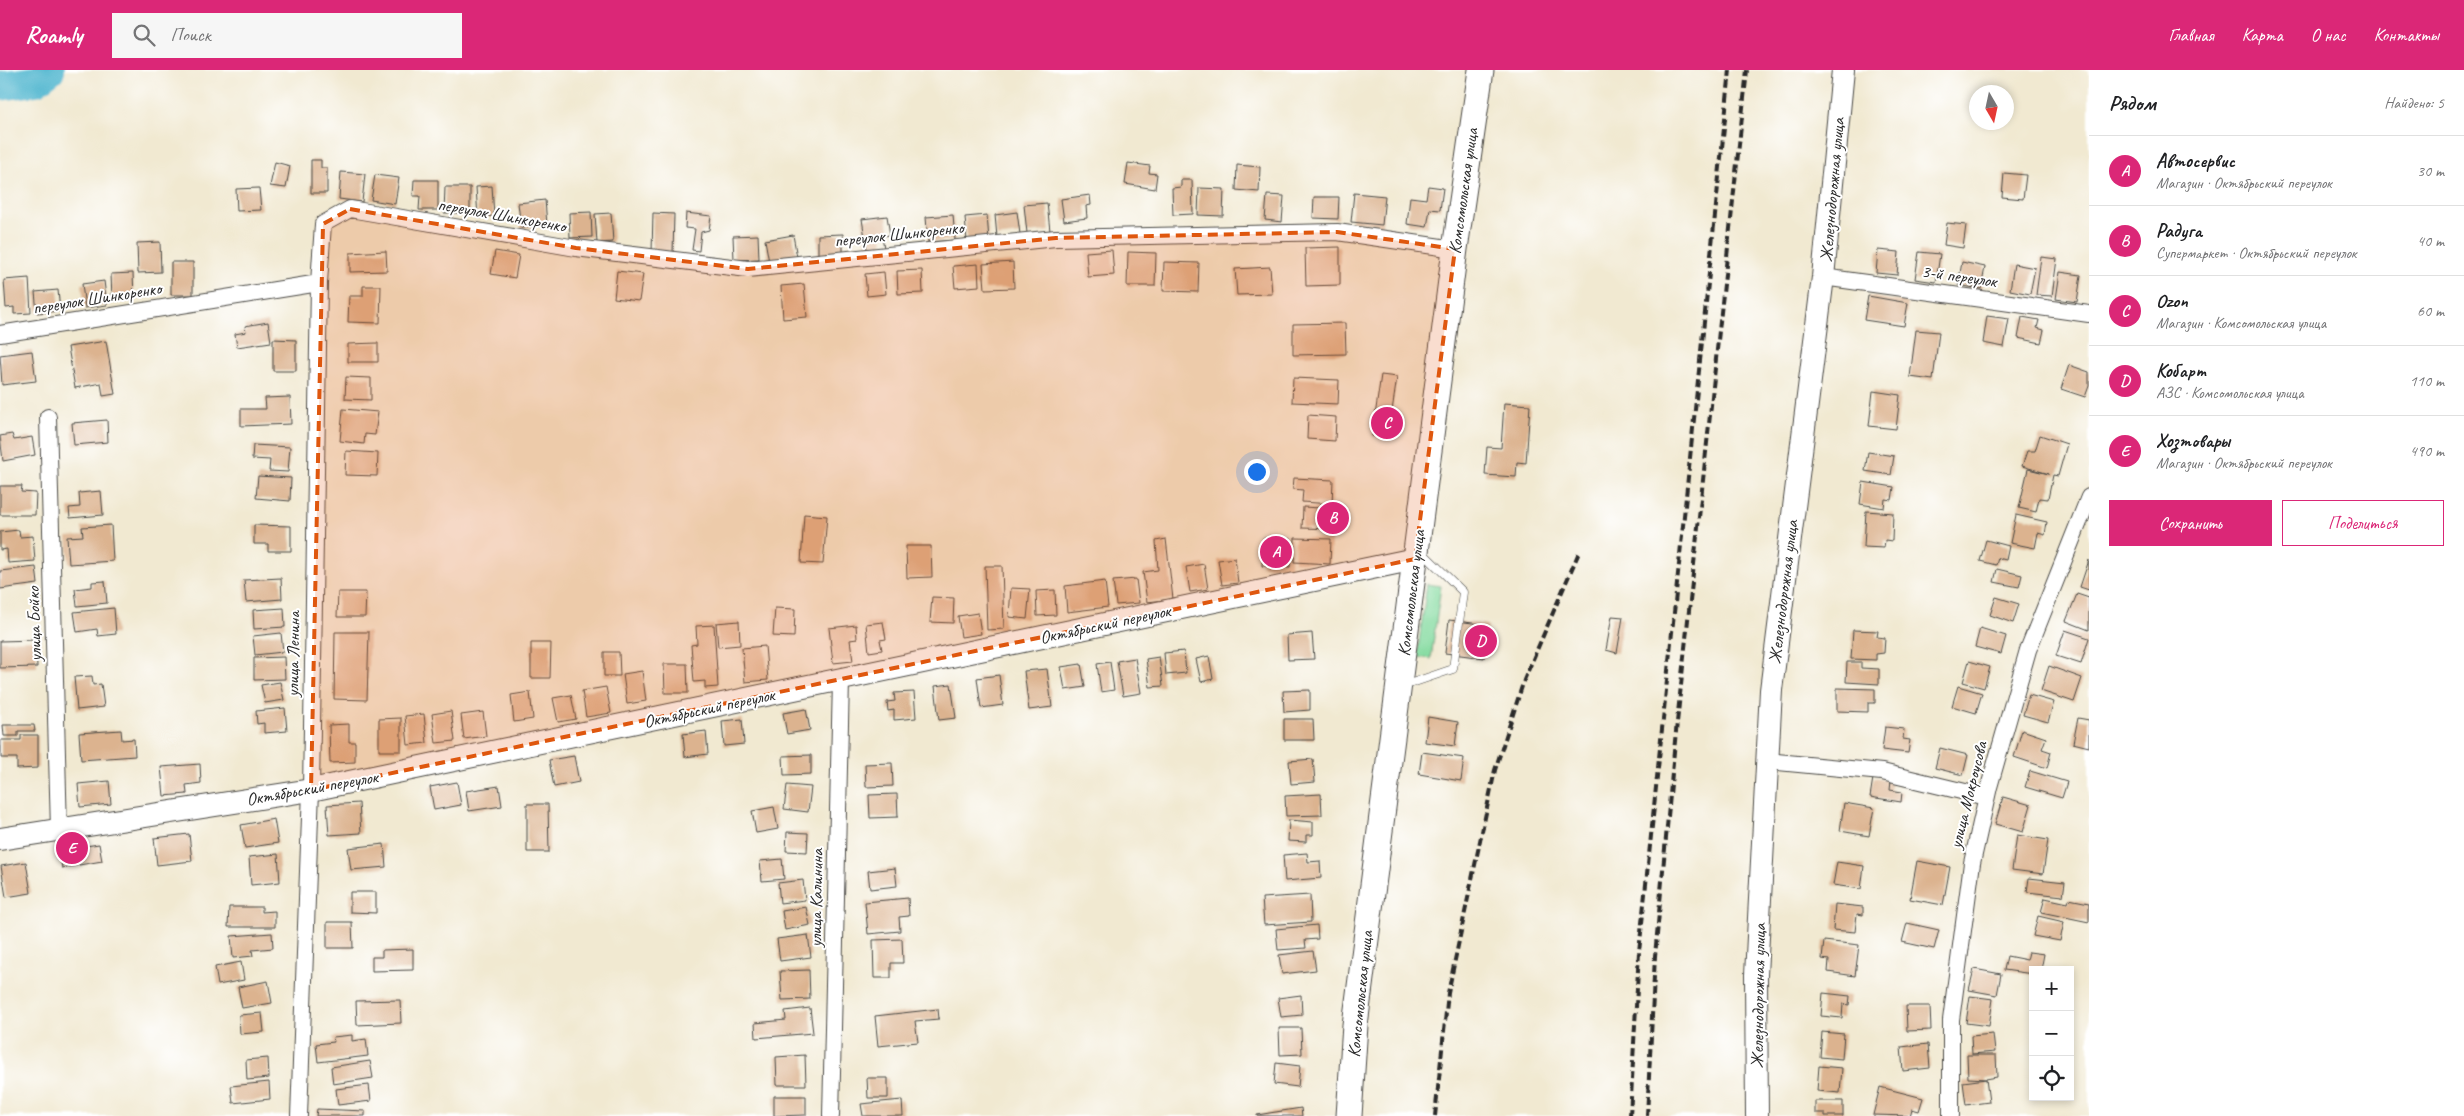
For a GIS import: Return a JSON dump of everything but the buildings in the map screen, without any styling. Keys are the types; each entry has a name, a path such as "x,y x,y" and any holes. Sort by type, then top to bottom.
{"main road":[{"name":"Комсомольская улица","path":"1349,1116 1355,1025 1455,249 1481,70"}],"street":[{"name":"Железнодорожная улица","path":"1757,1116 1756,976 1771,690 1823,277 1843,70"},
{"name":"переулок Шинкоренко","path":"350,209 576,248 748,269 1056,238 1337,232 1455,249"},
{"name":"улица Ленина","path":"299,1116 311,790 319,283 323,224 350,209"},
{"name":"3-й переулок","path":"1823,277 2089,314"},
{"name":"переулок Шинкоренко","path":"0,334 319,283"},
{"name":"улица Бойко","path":"48,417 59,830"},
{"name":"улица Мокроусова","path":"1951,1116 1951,1020 1972,863 1986,797 2028,650 2089,497"},
{"name":"Октябрьский переулок","path":"0,839 311,790 841,680 1416,553"},
{"name":"улица Калинина","path":"831,1116 841,680"},
{"path":"1767,761 1882,772 1986,797"}],"lane":[{"path":"1398,687 1453,668 1462,592 1416,553"}],"highlighted area":[{"path":"350,209 576,248 748,269 1056,238 1337,232 1455,249 1415,559 311,790 323,224"}],"green space":[{"path":"1427,584 1441,586 1431,659 1417,657"}],"waterway":[{"path":"0,86 36,81 50,70"}],"railway":[{"path":"1630,1116 1639,952 1730,70"},
{"path":"1647,1116 1655,956 1675,741 1747,70"},
{"path":"1435,1116 1448,993 1495,770 1524,680 1580,550"}],"place":[{"name":"Ozon","path":"1387,423"},
{"name":"Радуга","path":"1333,518"},
{"name":"Автосервис","path":"1276,552"},
{"name":"Кобарт","path":"1481,641"},
{"name":"Хозтовары","path":"72,848"}]}
